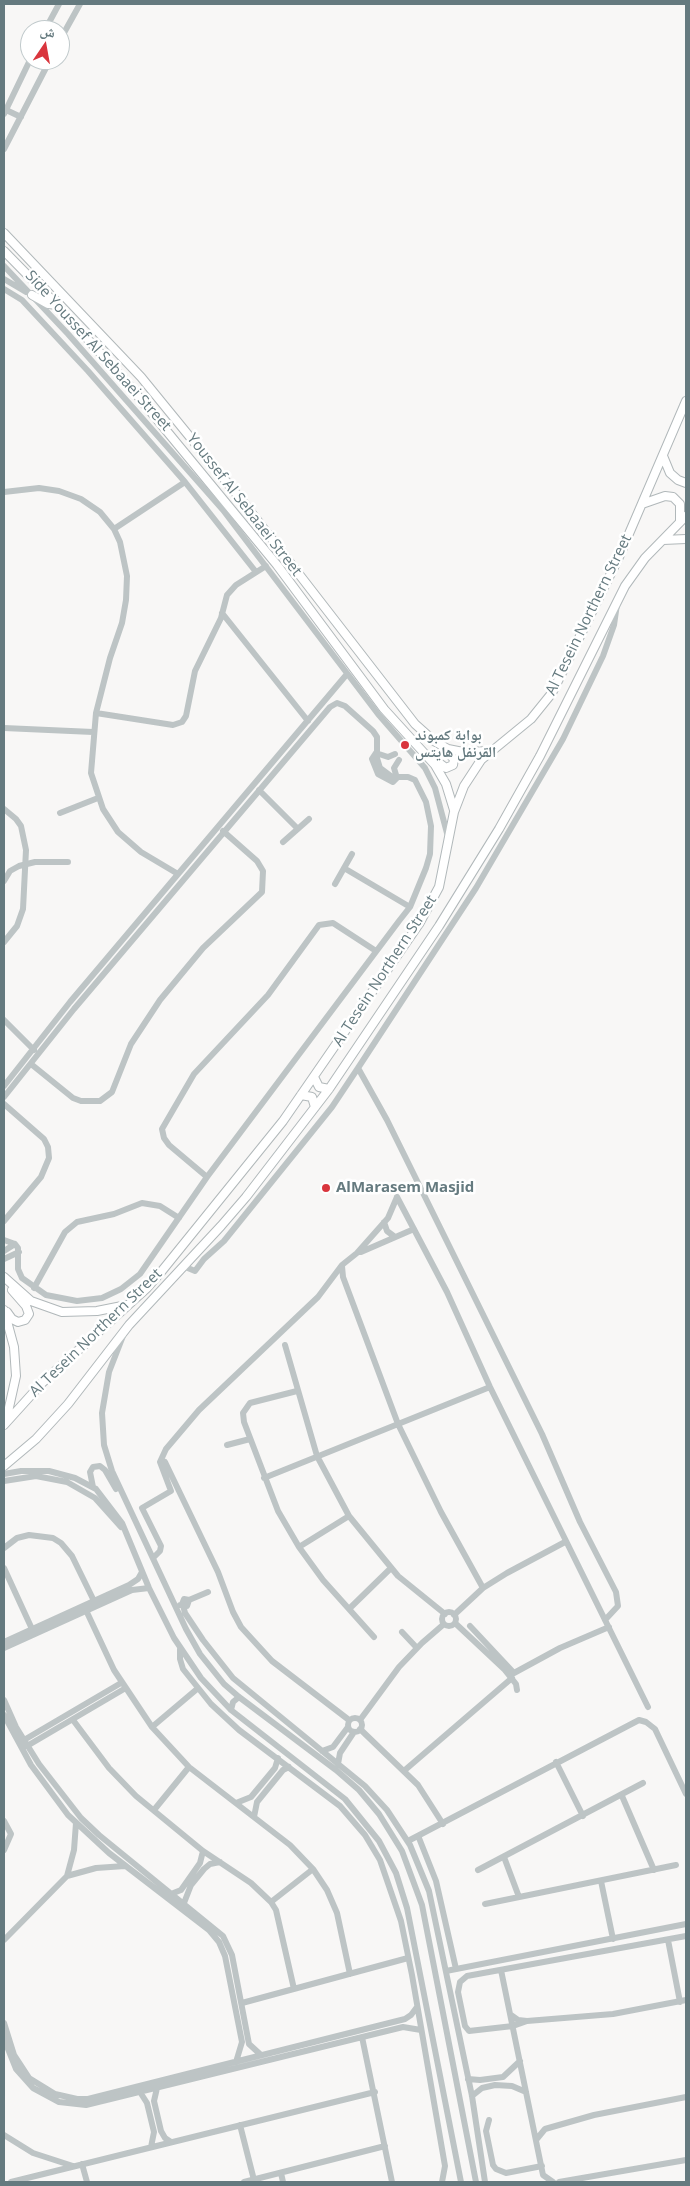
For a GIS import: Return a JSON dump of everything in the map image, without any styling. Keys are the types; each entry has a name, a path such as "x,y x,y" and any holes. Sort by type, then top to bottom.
{"main road":[{"name":"Youssef Al Sebaaei Street","path":"4,233 141,377 247,507 406,714 429,738 443,747 463,752 490,751"},
{"name":"Youssef Al Sebaaei Street","path":"4,251 128,384 278,565 400,729 430,760 446,784 454,812"},
{"path":"32,295 48,304 56,305"},
{"path":"128,384 135,385 141,377"},
{"path":"140,398 143,390 150,388"},
{"name":"Al Tesein Northern Street","path":"4,1424 50,1375 128,1305 161,1272 301,1095 428,909 442,878 454,812 468,780 490,751 531,719 552,692 583,634 686,401"},
{"path":"663,456 670,473 678,480 686,483"},
{"path":"642,504 665,496 673,497 680,504 683,519"},
{"name":"Al Tesein Northern Street","path":"4,1466 36,1439 68,1404 126,1329 246,1197 329,1089 439,926 499,829 540,756 632,574 683,519"},
{"path":"663,540 686,538"},
{"path":"360,691 368,686"},
{"path":"430,760 436,761 446,768 452,767 454,759 443,747"},
{"path":"314,1077 320,1088 329,1089"},
{"path":"301,1095 312,1097 315,1107"},
{"path":"6,1280 31,1301 62,1312 97,1311 128,1305"},
{"path":"4,1309 16,1321 23,1321 29,1314 28,1307 14,1294 6,1280"},
{"path":"4,1309 14,1347 16,1376 4,1424"}],"street":[{"path":"50,20 59,4"},
{"path":"70,22 80,4"},
{"path":"20,117 5,111 25,70"},
{"path":"4,149 45,70"},
{"name":"Side Youssef Al Sebaaei Street","path":"4,266 223,510 360,691 399,750 409,752 425,768 433,783 450,841"},
{"path":"4,279 32,295"},
{"path":"4,289 26,304 88,371 185,482 256,572"},
{"path":"114,529 185,482"},
{"path":"4,492 39,488 70,495 96,509 114,529 120,542 126,564 126,600 122,623 110,658 96,713 91,773 98,798 110,822 123,838 141,852 178,874"},
{"path":"96,713 173,725 182,722 186,716 198,664 222,613 229,591 266,566"},
{"path":"183,1266 191,1271 197,1270 204,1259 224,1241 315,1129 358,1068 476,888 563,739 603,656 614,623 617,601"},
{"path":"222,613 308,721"},
{"path":"4,1086 178,874 347,674"},
{"path":"4,1097 74,1009 330,707 337,703 345,706 373,731 377,737 376,753 380,768 387,775 397,778 411,778 418,783 426,802 431,826 430,854 410,907 207,1177 140,1274 121,1289 102,1298 77,1301 60,1299 34,1288 19,1273 19,1252 14,1244 4,1240"},
{"path":"4,728 93,732"},
{"path":"376,753 388,757 399,750"},
{"path":"397,778 394,768 409,752"},
{"path":"259,790 298,829"},
{"path":"60,813 98,798"},
{"path":"4,809 21,826 26,842 22,914 17,926 4,942"},
{"path":"283,842 309,819"},
{"path":"31,1064 73,1098 81,1101 100,1101 112,1092 130,1044 160,1000 203,948 262,892 263,871 257,861 223,831"},
{"path":"335,884 352,854"},
{"path":"4,881 13,869 26,864 68,862"},
{"path":"344,868 410,907"},
{"path":"207,1177 169,1145 164,1138 162,1129 194,1074 268,995 319,925 333,923 376,951"},
{"path":"4,1020 34,1050"},
{"path":"358,1068 387,1120 540,1429 580,1522 616,1592 618,1606 605,1620"},
{"path":"4,1104 44,1139 48,1147 49,1158 41,1177 4,1221"},
{"path":"153,1558 160,1551 161,1546 142,1508 171,1491 160,1462 162,1454 200,1410 318,1297 342,1264 357,1253 384,1222 391,1213 397,1197 447,1292 490,1387 565,1542 648,1707"},
{"path":"34,1288 65,1232 77,1222 114,1214 142,1203 160,1206 179,1218"},
{"path":"384,1222 387,1230 395,1237"},
{"path":"357,1253 414,1228"},
{"path":"4,1251 14,1244"},
{"path":"4,1259 19,1252"},
{"path":"342,1264 343,1277 398,1424 445,1520 483,1588"},
{"path":"126,1329 109,1372 102,1422 108,1462 153,1558 184,1604 190,1638 205,1661 224,1684 239,1697 336,1770 364,1796 388,1826 402,1851 412,1873 422,1905 476,2182"},
{"path":"285,1345 317,1456 349,1516 392,1568 421,1596 444,1614"},
{"path":"264,1478 490,1387"},
{"path":"297,1391 247,1405 243,1417 264,1478 278,1511 299,1547 315,1571 374,1637"},
{"path":"227,1445 250,1439"},
{"path":"165,1462 218,1572 228,1601 241,1627 272,1661 405,1770 418,1785 443,1824"},
{"path":"93,1487 91,1470 95,1466 102,1467 126,1502"},
{"path":"4,1474 30,1470 49,1471 67,1475 93,1487 113,1508 149,1588 180,1649 214,1694 345,1799 366,1823 389,1858 398,1878 407,1908 459,2180"},
{"path":"4,1481 36,1476 52,1478 74,1485 100,1503 125,1532"},
{"path":"299,1547 349,1516"},
{"path":"4,1548 17,1538 29,1534 53,1538 61,1543 72,1556 94,1601"},
{"path":"454,1614 483,1588 565,1542"},
{"path":"4,1568 32,1629"},
{"path":"349,1609 392,1568"},
{"path":"4,1648 134,1582 142,1572"},
{"path":"4,1642 32,1629 132,1590 149,1588"},
{"path":"184,1604 208,1592"},
{"path":"184,1604 185,1613 189,1616 214,1655 242,1686 365,1786 388,1810 409,1843 429,1891 472,2096 485,2182"},
{"path":"86,1608 123,1686 152,1728 189,1767 290,1845 313,1869 327,1890 337,1914 350,1974"},
{"path":"444,1614 451,1612 454,1614"},
{"path":"444,1614 442,1620 444,1624"},
{"path":"454,1614 455,1623 512,1678 517,1690"},
{"path":"444,1624 450,1626 455,1623"},
{"path":"338,1764 340,1753 357,1731 362,1723 360,1720 379,1693 417,1648 444,1624"},
{"path":"470,1626 514,1673 560,1648 608,1627"},
{"path":"402,1632 417,1648"},
{"path":"180,1649 182,1666 197,1689 229,1721 340,1806 370,1843 388,1878 401,1921 412,1975 445,2166 442,2182"},
{"path":"205,1661 214,1655"},
{"path":"405,1770 512,1678"},
{"path":"214,1694 220,1692 224,1684"},
{"path":"25,1743 73,1720 123,1686"},
{"path":"25,1743 123,1686"},
{"path":"152,1728 197,1689"},
{"path":"232,1710 233,1702 239,1697"},
{"path":"4,1700 25,1743 54,1792 147,1879 224,1943 245,2042 261,2055"},
{"path":"4,1715 24,1754 76,1823 125,1866 171,1894 217,1929 224,1943 242,2003 245,2042 236,2062"},
{"path":"322,1751 332,1748 353,1718 360,1720"},
{"path":"73,1720 120,1781 204,1851 250,1883 271,1902 276,1910 294,1989"},
{"path":"409,1843 639,1720 655,1729 686,1794"},
{"path":"292,1738 298,1732"},
{"path":"332,1748 340,1753"},
{"path":"236,1803 251,1797 275,1768 278,1758"},
{"path":"556,1763 583,1816"},
{"path":"154,1810 189,1767"},
{"path":"254,1817 257,1802 283,1770 289,1767"},
{"path":"478,1870 644,1783"},
{"path":"364,1796 365,1786"},
{"path":"622,1796 654,1870"},
{"path":"4,1821 10,1834 4,1850"},
{"path":"4,1940 67,1876 74,1850 76,1823"},
{"path":"418,1838 436,1881 456,1969"},
{"path":"171,1894 181,1890 200,1863 204,1851"},
{"path":"389,1858 396,1858 402,1851"},
{"path":"504,1857 519,1897"},
{"path":"184,1903 191,1885 204,1869 210,1864 220,1862"},
{"path":"485,1904 676,1865"},
{"path":"67,1876 96,1868 125,1866"},
{"path":"271,1902 313,1869"},
{"path":"398,1878 404,1872 412,1873"},
{"path":"601,1881 613,1940"},
{"path":"446,1970 613,1940 686,1924"},
{"path":"527,2021 513,2026 473,2032 465,2026 458,1992 460,1982 467,1976 686,1936"},
{"path":"510,2014 518,2020 527,2021 627,2013 683,2001 668,1940"},
{"path":"242,2003 408,1958"},
{"path":"501,1970 543,2175 553,2182"},
{"path":"412,1975 420,1974"},
{"path":"438,1984 448,1982"},
{"path":"4,2023 14,2055 23,2071 45,2090 66,2098 88,2099 405,2019 412,2015 417,2006"},
{"path":"4,2038 9,2056 20,2075 37,2092 54,2100 72,2105 92,2105 403,2027 421,2030"},
{"path":"362,2037 375,2092 392,2182"},
{"path":"468,2079 480,2080 503,2077 516,2068 520,2061"},
{"path":"503,2077 504,2085"},
{"path":"480,2080 482,2088"},
{"path":"472,2096 482,2088 504,2085 526,2092"},
{"path":"157,2088 154,2101 161,2131 165,2138 171,2142"},
{"path":"140,2092 147,2103 154,2132 151,2147"},
{"path":"11,2182 375,2092"},
{"path":"534,2126 545,2129 620,2109 686,2097"},
{"path":"466,2125 474,2110"},
{"path":"489,2120 486,2131 493,2165 496,2169 506,2173 542,2166"},
{"path":"240,2125 254,2180"},
{"path":"536,2140 545,2129"},
{"path":"4,2135 33,2153 73,2166"},
{"path":"244,2182 385,2146"},
{"path":"559,2182 686,2160"},
{"path":"82,2164 87,2182"},
{"path":"281,2173 284,2182"}],"place":[{"name":"بوابة كمبوند القرنفل هايتس","path":"405,745"},
{"name":"AlMarasem Masjid","path":"326,1188"}]}
